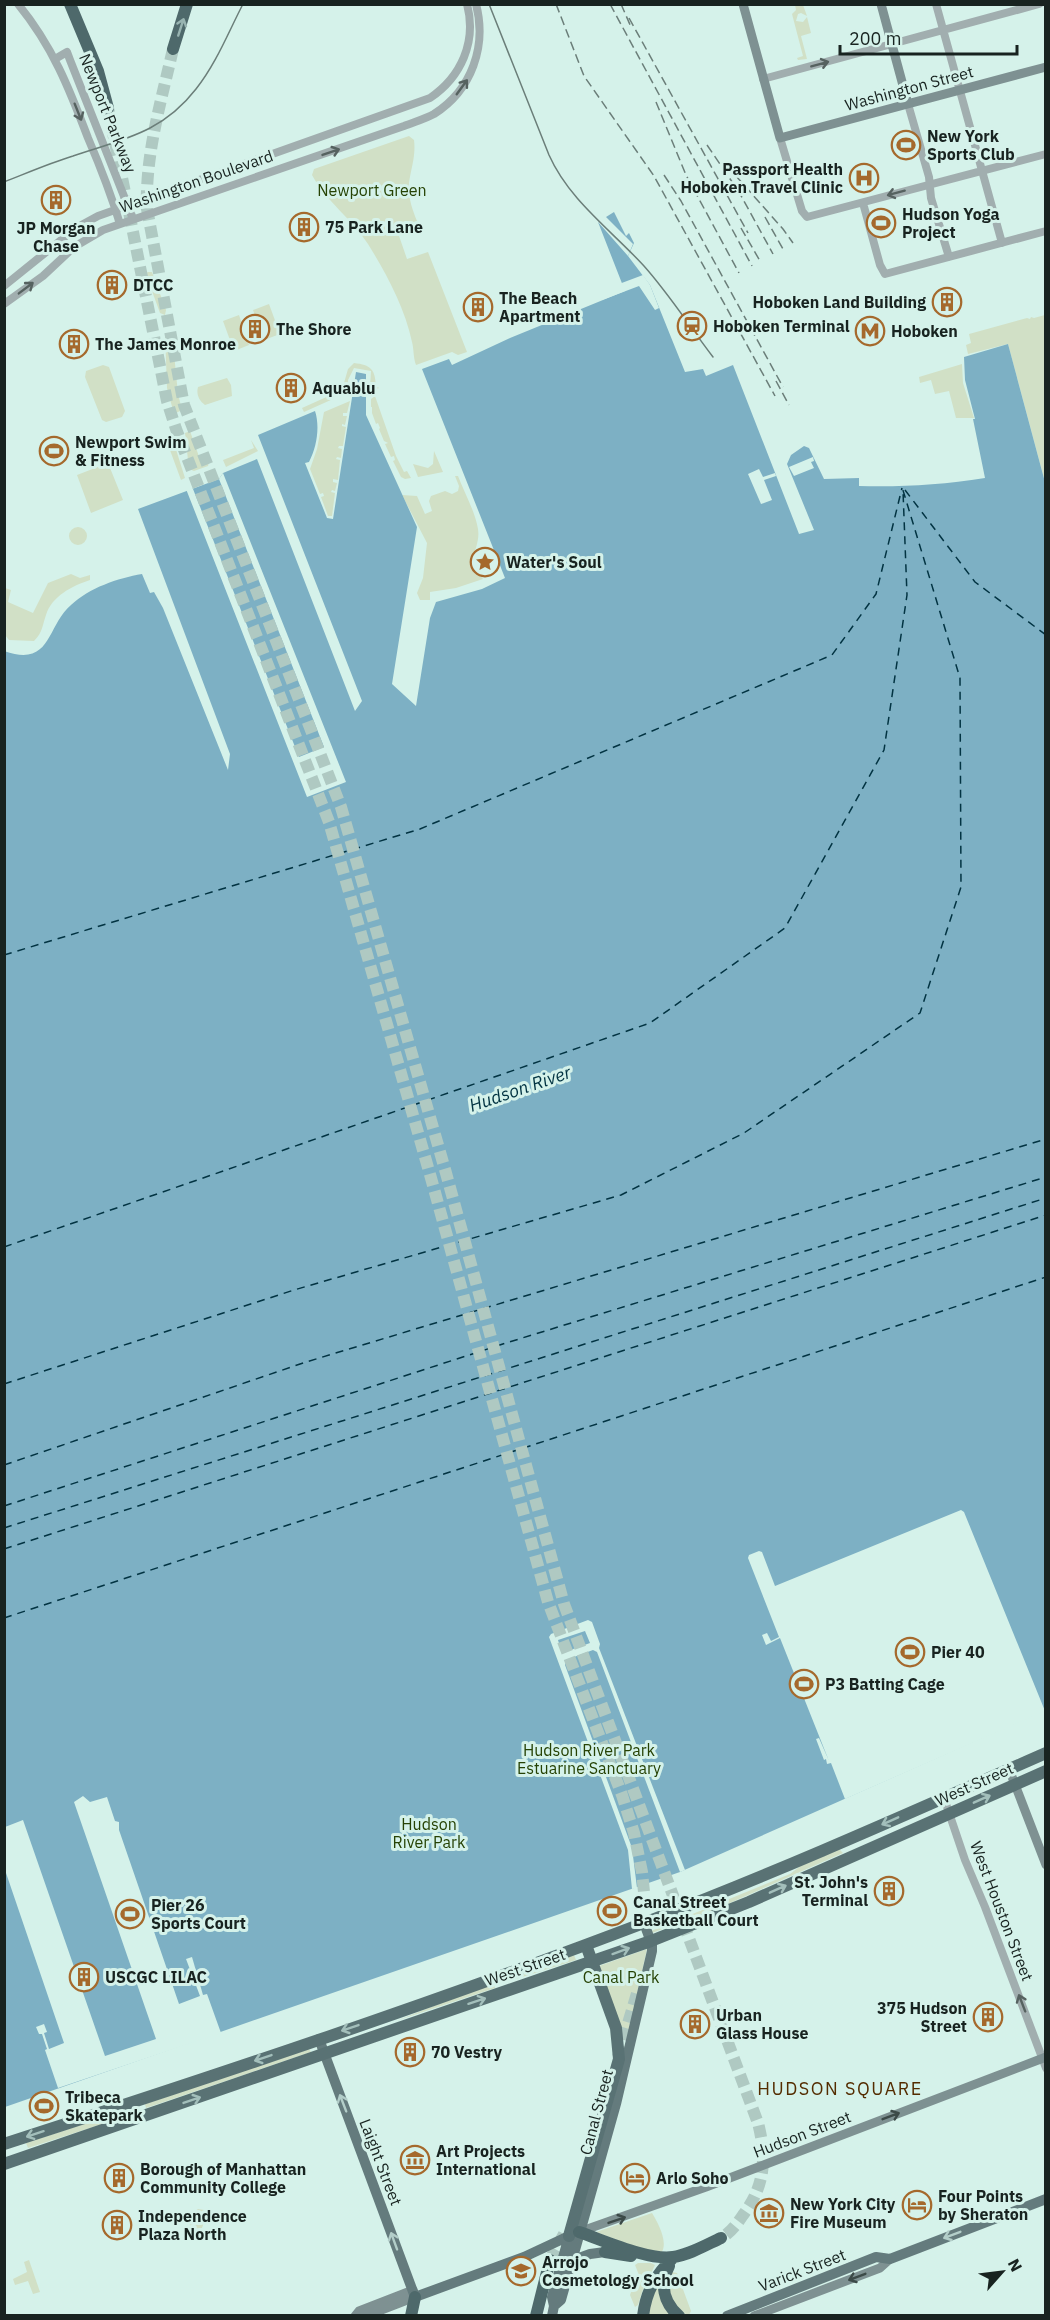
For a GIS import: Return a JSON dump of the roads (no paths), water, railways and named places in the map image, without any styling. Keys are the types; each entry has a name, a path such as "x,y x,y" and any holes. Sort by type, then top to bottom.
{"highway":[{"path":"64,4 85,43"},
{"path":"70,4 100,77 108,108"},
{"path":"173,49 187,4"},
{"name":"West Street","path":"4,2144 319,2039 586,1945 783,1867 1046,1753"},
{"name":"West Street","path":"4,2164 651,1941 749,1902 1046,1771"},
{"name":"Canal Street","path":"574,2234 619,2059 616,2028 586,1945"},
{"path":"574,2234 634,2251 669,2257"},
{"path":"605,2252 642,2258 669,2257 720,2238"},
{"path":"643,2316 646,2298 654,2280 669,2257"},
{"path":"669,2257 664,2288 669,2304 679,2316"},
{"path":"536,2316 562,2260"},
{"path":"411,2316 414,2294"}],"main road":[{"path":"743,4 780,138"},
{"path":"881,4 908,104"},
{"name":"Washington Street","path":"780,138 1046,67"},
{"path":"1009,1769 1046,1866"},
{"name":"Canal Street","path":"553,2311 561,2300 562,2260 574,2234 627,2061 652,1949 644,1923"},
{"name":"Laight Street","path":"319,2039 414,2294"},
{"name":"Hudson Street","path":"366,2316 533,2246 696,2191 1044,2061"},
{"name":"Varick Street","path":"754,2316 880,2268 890,2259 1046,2199"},
{"name":"Hudson Street","path":"355,2316 359,2311 536,2252 574,2234"},
{"path":"536,2252 553,2251 562,2260 605,2252"},
{"name":"Varick Street","path":"727,2316 876,2257 890,2259"}],"street":[{"name":"Newport Parkway","path":"18,4 38,29 55,59 72,96 120,224"},
{"name":"Washington Boulevard","path":"4,286 76,228 98,216 410,107 437,93 451,81 462,64 470,36 470,18 466,4"},
{"name":"Washington Boulevard","path":"4,304 43,276 52,265 80,243 120,224 431,116 449,103 470,76 480,40 480,23 476,4"},
{"path":"936,4 1002,243"},
{"path":"763,79 1039,4"},
{"name":"Newport Parkway","path":"55,59 67,52 133,219"},
{"path":"908,104 930,184 929,191 949,257"},
{"path":"410,107 417,122"},
{"path":"780,138 802,214 806,217 1046,154"},
{"path":"862,203 880,265 885,274 1046,231"},
{"name":"West Houston Street","path":"944,1798 1044,2061"}],"water":[{"name":"Hudson River","path":"614,212 626,236 629,233 634,243 628,256 650,285 685,372 703,369 706,376 733,365 799,534 814,530 787,464 791,455 804,446 809,448 824,479 859,478 859,486 922,485 985,478 973,419 975,419 965,380 964,357 1008,344 1046,486 1045,1710 680,1872 5,2107 4,651 20,655 31,654 40,649 63,614 78,599 104,585 142,574 150,593 154,592 163,608 228,770 230,754 138,509 219,479 223,473 257,459 355,711 362,701 258,435 315,411 316,443 309,462 305,463 327,518 333,519 356,372 366,374 366,415 417,527 392,684 416,706 430,618 436,602 482,589 505,578 422,369 449,359 452,365 510,338 625,291 598,222"}],"tunnel":[{"path":"173,49 151,149 147,209 184,405 341,807 446,1173 564,1604 758,2123 763,2148 760,2182 741,2218 721,2238"},
{"path":"108,108 167,401 329,822 431,1178 548,1602 622,1795 634,1833 642,1872 648,1932"},
{"path":"618,2057 638,1990"},
{"path":"550,2260 564,2234"}],"tram line":[{"path":"4,182 125,139 169,116 183,104 203,79 216,59 243,4"},
{"path":"489,4 557,171 579,200 653,277 713,357"}],"railway":[{"path":"556,4 584,76 654,176 775,396"},
{"path":"610,4 752,266"},
{"path":"621,4 631,27"},
{"path":"629,18 748,233"},
{"path":"656,102 686,175 739,273"},
{"path":"707,145 739,192 773,254"},
{"path":"664,175 681,201 783,387"},
{"path":"736,176 793,243"},
{"path":"765,217 783,249"},
{"path":"741,228 760,261"},
{"path":"776,381 789,405"}],"place":[{"name":"New York Sports Club","path":"906,145"},
{"name":"Passport Health Hoboken Travel Clinic","path":"864,178"},
{"name":"JP Morgan Chase","path":"56,200"},
{"name":"Hudson Yoga Project","path":"881,223"},
{"name":"75 Park Lane","path":"304,227"},
{"name":"DTCC","path":"112,285"},
{"name":"Hoboken Land Building","path":"947,302"},
{"name":"The Beach Apartment","path":"478,307"},
{"name":"Hoboken Terminal","path":"692,326"},
{"name":"The Shore","path":"255,329"},
{"name":"Hoboken","path":"870,331"},
{"name":"The James Monroe","path":"74,344"},
{"name":"Aquablu","path":"291,388"},
{"name":"Newport Swim & Fitness","path":"54,451"},
{"name":"Water's Soul","path":"485,562"},
{"name":"Pier 40","path":"910,1652"},
{"name":"P3 Batting Cage","path":"804,1684"},
{"name":"St. John's Terminal","path":"889,1891"},
{"name":"Canal Street Basketball Court","path":"612,1911"},
{"name":"Pier 26 Sports Court","path":"130,1914"},
{"name":"USCGC LILAC","path":"84,1977"},
{"name":"375 Hudson Street","path":"988,2017"},
{"name":"Urban Glass House","path":"695,2024"},
{"name":"70 Vestry","path":"410,2052"},
{"name":"Tribeca Skatepark","path":"44,2106"},
{"name":"Art Projects International","path":"415,2160"},
{"name":"Borough of Manhattan Community College","path":"119,2178"},
{"name":"Arlo Soho","path":"635,2178"},
{"name":"Four Points by Sheraton","path":"917,2205"},
{"name":"New York City Fire Museum","path":"769,2213"},
{"name":"Independence Plaza North","path":"117,2225"},
{"name":"Arrojo Cosmetology School","path":"521,2271"}],"district":[{"name":"HUDSON SQUARE","path":"840,2089"}],"park label":[{"name":"Newport Green","path":"372,190"},
{"name":"Hudson River Park Estuarine Sanctuary","path":"589,1759"},
{"name":"Hudson River Park","path":"429,1833"},
{"name":"Canal Park","path":"621,1977"}]}
